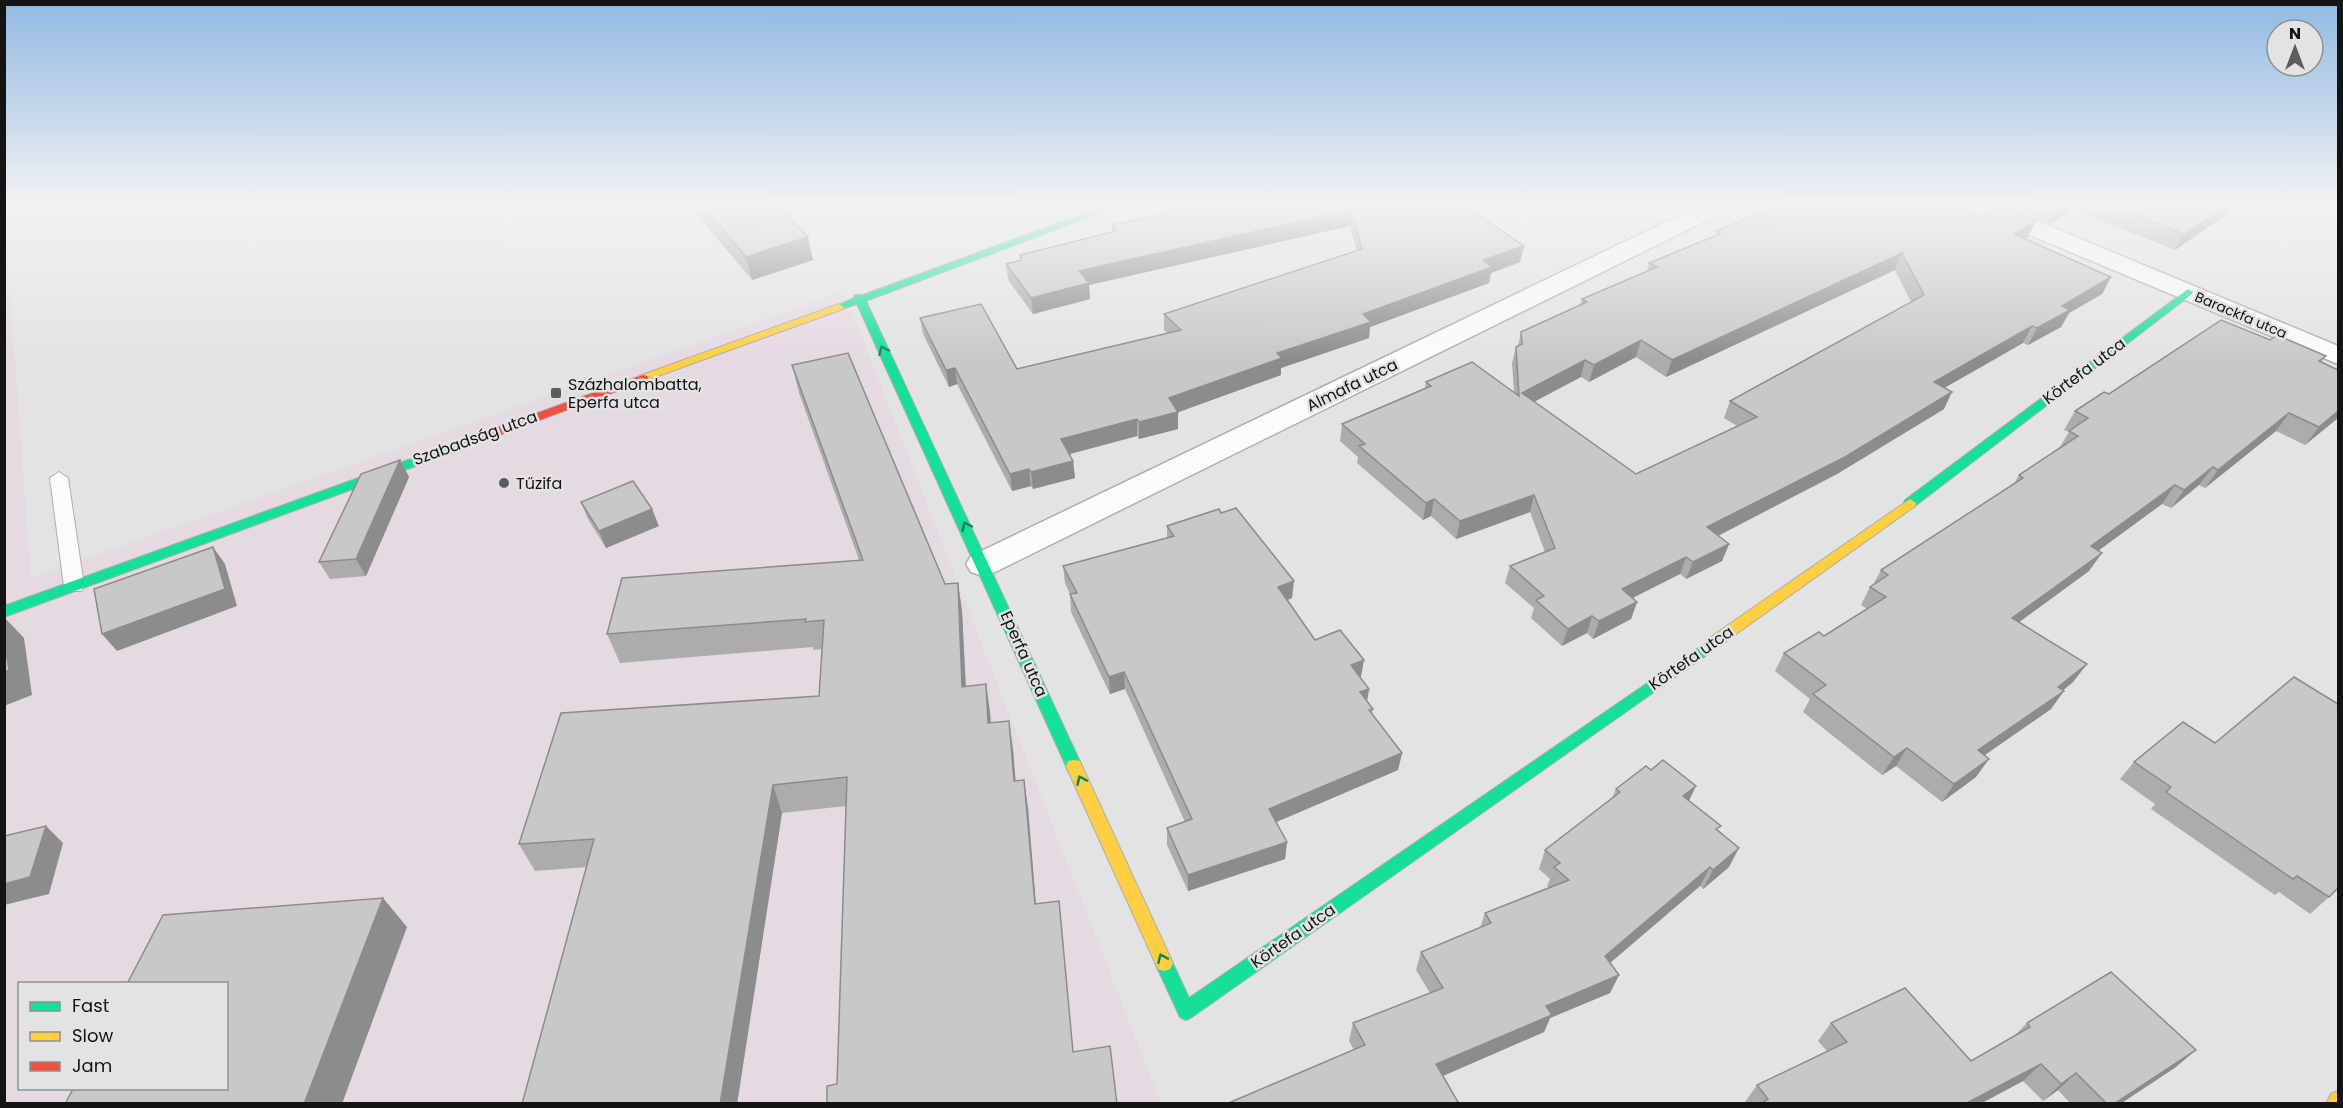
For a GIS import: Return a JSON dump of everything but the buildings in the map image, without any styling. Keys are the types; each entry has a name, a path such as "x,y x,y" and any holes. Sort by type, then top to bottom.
{"street":[{"name":"Szabadság utca","path":"4,612 972,257"},
{"name":"Almafa utca","path":"983,564 1614,257"},
{"name":"Barackfa utca","path":"2103,257 2338,356"},
{"name":"Körtefa utca","path":"1186,1011 1868,535 2188,292"},
{"name":"Eperfa utca","path":"859,297 1186,1011"}],"lane":[{"path":"59,478 74,586"}],"shaded area":[{"path":"4,257 7,257 31,578 844,291 1161,1103 5,1103"}],"traffic: fast":[{"path":"839,307 976,257"},
{"path":"1910,503 2188,292"},
{"path":"859,297 1074,766"},
{"path":"4,612 469,442"},
{"path":"1164,963 1186,1011 1713,643"}],"traffic: slow":[{"path":"643,378 839,307"},
{"path":"1713,643 1910,503"},
{"path":"1074,766 1164,963"},
{"path":"2335,1104 2338,1101"}],"traffic: jam":[{"path":"469,442 643,378"}],"place":[{"name":"Százhalombatta, Eperfa utca","path":"556,393"},
{"name":"Tűzifa","path":"504,483"}]}
